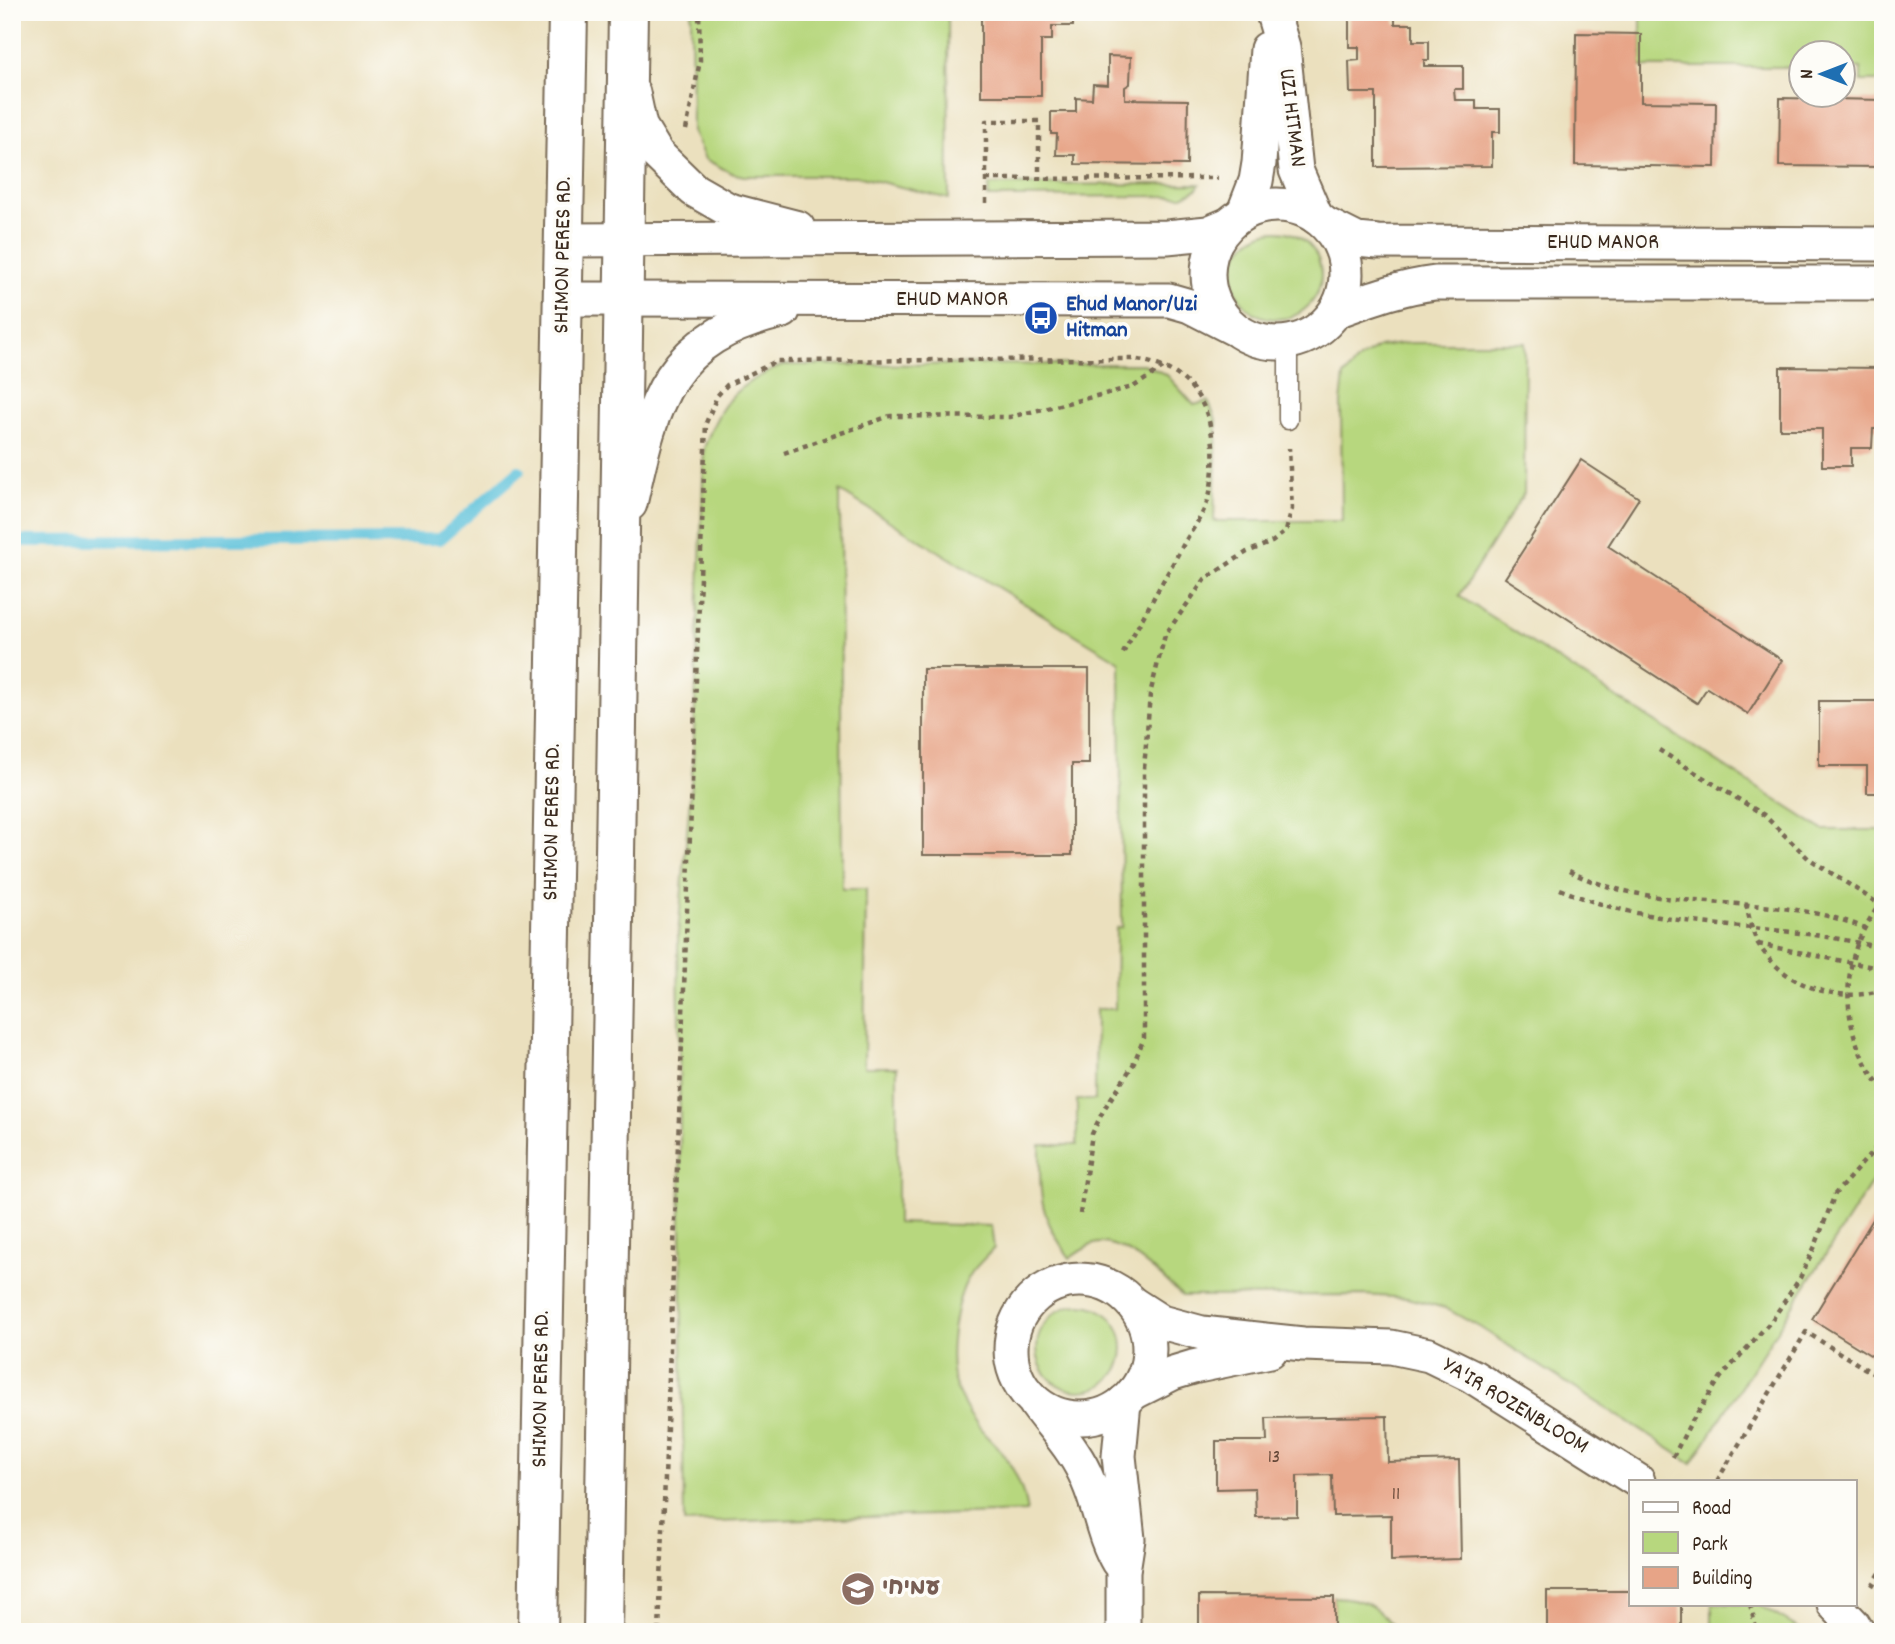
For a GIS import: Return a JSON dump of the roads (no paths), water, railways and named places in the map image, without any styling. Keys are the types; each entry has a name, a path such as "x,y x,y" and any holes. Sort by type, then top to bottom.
{"street":[{"name":"SHIMON PERES RD.","path":"538,1632 568,12"},
{"path":"603,1632 628,12"},
{"name":"UZI HITMAN","path":"1236,219 1256,181 1267,46 1274,14"},
{"name":"UZI HITMAN","path":"1274,14 1283,47 1296,170 1322,221"},
{"path":"627,70 640,126 657,154 694,190 729,210 837,239"},
{"path":"565,240 1167,237 1208,233 1236,219 1265,205 1288,204 1309,211 1322,221 1340,243 1346,266 1345,289 1336,311 1320,328 1300,340 1276,344 1253,339 1233,328 1218,311 1209,288 1208,266 1214,244 1236,219"},
{"name":"EHUD MANOR","path":"1322,221 1357,240 1378,242 1883,244"},
{"name":"EHUD MANOR","path":"1336,311 1380,294 1406,287 1434,284 1883,283"},
{"name":"EHUD MANOR","path":"562,299 1169,300 1190,306 1233,328"},
{"name":"EHUD MANOR","path":"621,548 647,429 666,384 676,370 706,341 730,328 756,317 833,300"},
{"path":"1123,1571 1110,1549 1088,1479 1075,1454 1018,1382 1012,1361 1011,1338 1018,1316 1032,1298 1052,1284 1072,1279 1095,1280 1116,1289 1133,1304 1145,1323 1149,1345 1146,1371 1129,1398 1119,1456 1128,1539 1123,1571 1123,1632"},
{"name":"YA'IR ROZENBLOOM","path":"1133,1304 1161,1322 1181,1329 1235,1338 1303,1344 1391,1347 1429,1355 1472,1376 1636,1480"},
{"name":"YA'IR ROZENBLOOM","path":"1129,1398 1173,1373 1303,1344"},
{"path":"1033,1400 1052,1413 1077,1419 1102,1415 1129,1398"},
{"path":"1836,1606 1858,1632"}],"lane":[{"path":"1288,342 1288,420"}],"waterway":[{"path":"12,541 440,539 519,471"}],"place":[{"name":"Ehud Manor/Uzi Hitman","path":"1041,318"},
{"name":"עמיחי","path":"858,1589"}]}
